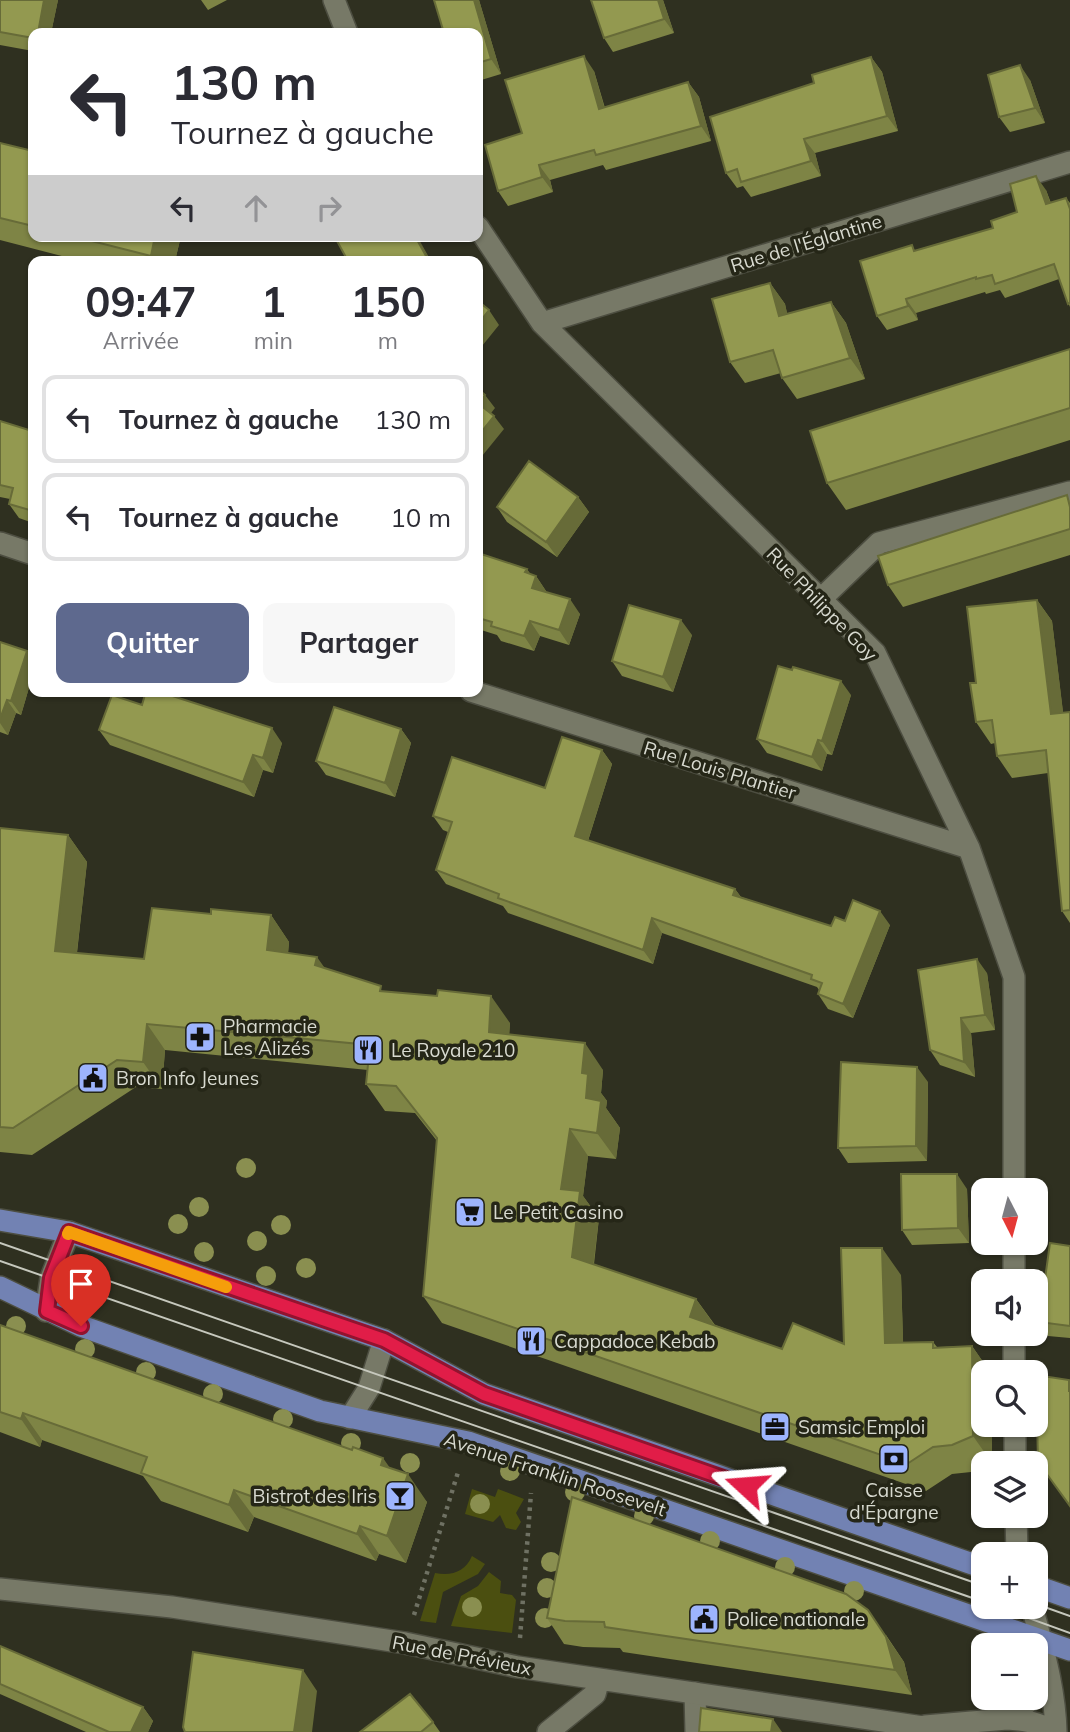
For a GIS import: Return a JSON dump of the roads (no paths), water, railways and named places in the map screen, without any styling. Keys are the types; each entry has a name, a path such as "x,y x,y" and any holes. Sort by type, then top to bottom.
{"main road":[{"path":"0,1220 69,1232 384,1340 484,1394 971,1563"},
{"name":"Avenue Franklin Roosevelt","path":"0,1287 81,1326 320,1411 468,1442 1023,1633"},
{"path":"1048,1590 1070,1598"},
{"name":"Avenue Franklin Roosevelt","path":"1048,1642 1070,1650"}],"street":[{"path":"334,0 345,28"},
{"name":"Rue de l'Églantine","path":"542,323 1070,162"},
{"name":"Rue Philippe Goy","path":"483,235 542,323 875,653 969,848 1014,977 1014,1178"},
{"path":"821,599 879,542 1070,492"},
{"path":"0,543 28,552"},
{"name":"Rue Louis Plantier","path":"483,695 969,848"},
{"path":"47,1311 51,1278 69,1232"},
{"path":"351,1418 369,1388 384,1340"},
{"name":"Rue de Prévieux","path":"0,1589 172,1607 405,1643 518,1667 931,1729 1007,1719 1028,1720 1055,1732"},
{"path":"1048,1667 1055,1701 1055,1732"},
{"path":"548,1732 594,1693 599,1679"},
{"path":"695,1693 696,1732"},
{"path":"1007,1719 1017,1710"}],"tram line":[{"path":"0,1243 971,1581"},
{"path":"0,1261 971,1597"},
{"path":"1048,1608 1070,1616"},
{"path":"1031,1619 1070,1633"}],"place":[{"name":"Pharmacie Les Alizés","path":"200,1037"},
{"name":"Le Royale 210","path":"368,1050"},
{"name":"Bron Info Jeunes","path":"93,1078"},
{"name":"Le Petit Casino","path":"470,1212"},
{"name":"Cappadoce Kebab","path":"531,1341"},
{"name":"Samsic Emploi","path":"775,1427"},
{"name":"Caisse d'Épargne","path":"894,1459"},
{"name":"Bistrot des Iris","path":"400,1496"},
{"name":"Police nationale","path":"704,1619"}]}
